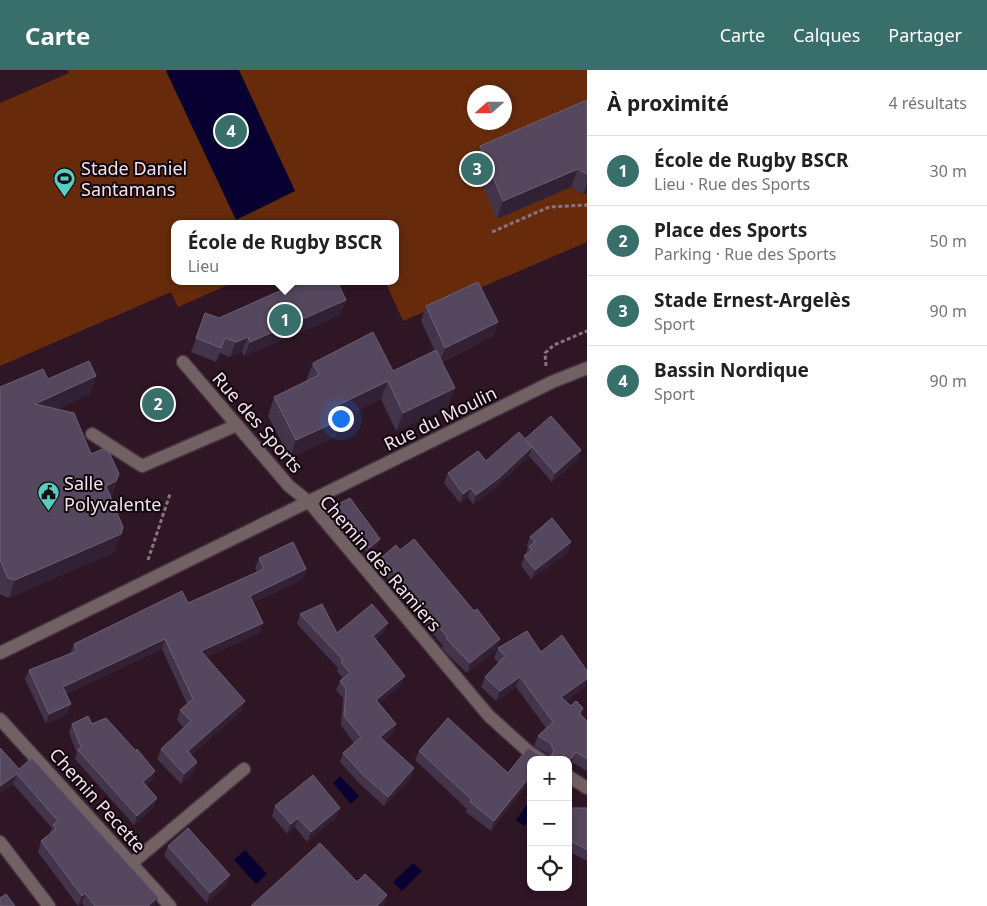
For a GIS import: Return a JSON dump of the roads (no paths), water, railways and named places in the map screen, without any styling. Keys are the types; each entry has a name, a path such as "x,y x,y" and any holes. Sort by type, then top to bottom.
{"street":[{"name":"Rue des Sports","path":"183,362 289,486 309,502"},
{"name":"Rue du Moulin","path":"309,502 552,382 587,368"},
{"path":"92,434 142,466 237,425"},
{"name":"Chemin des Ramiers","path":"0,653 309,502 489,716 536,756"},
{"name":"Chemin Pecette","path":"0,719 170,906"},
{"path":"132,863 244,769"},
{"path":"572,779 587,788"},
{"path":"0,842 49,906"}],"place":[{"name":"Bassin Nordique","path":"231,131"},
{"name":"Stade Ernest-Argelès","path":"477,169"},
{"name":"Stade Daniel Santamans","path":"65,197"},
{"name":"École de Rugby BSCR","path":"285,320"},
{"name":"Place des Sports","path":"158,404"},
{"name":"Salle Polyvalente","path":"48,512"}]}
